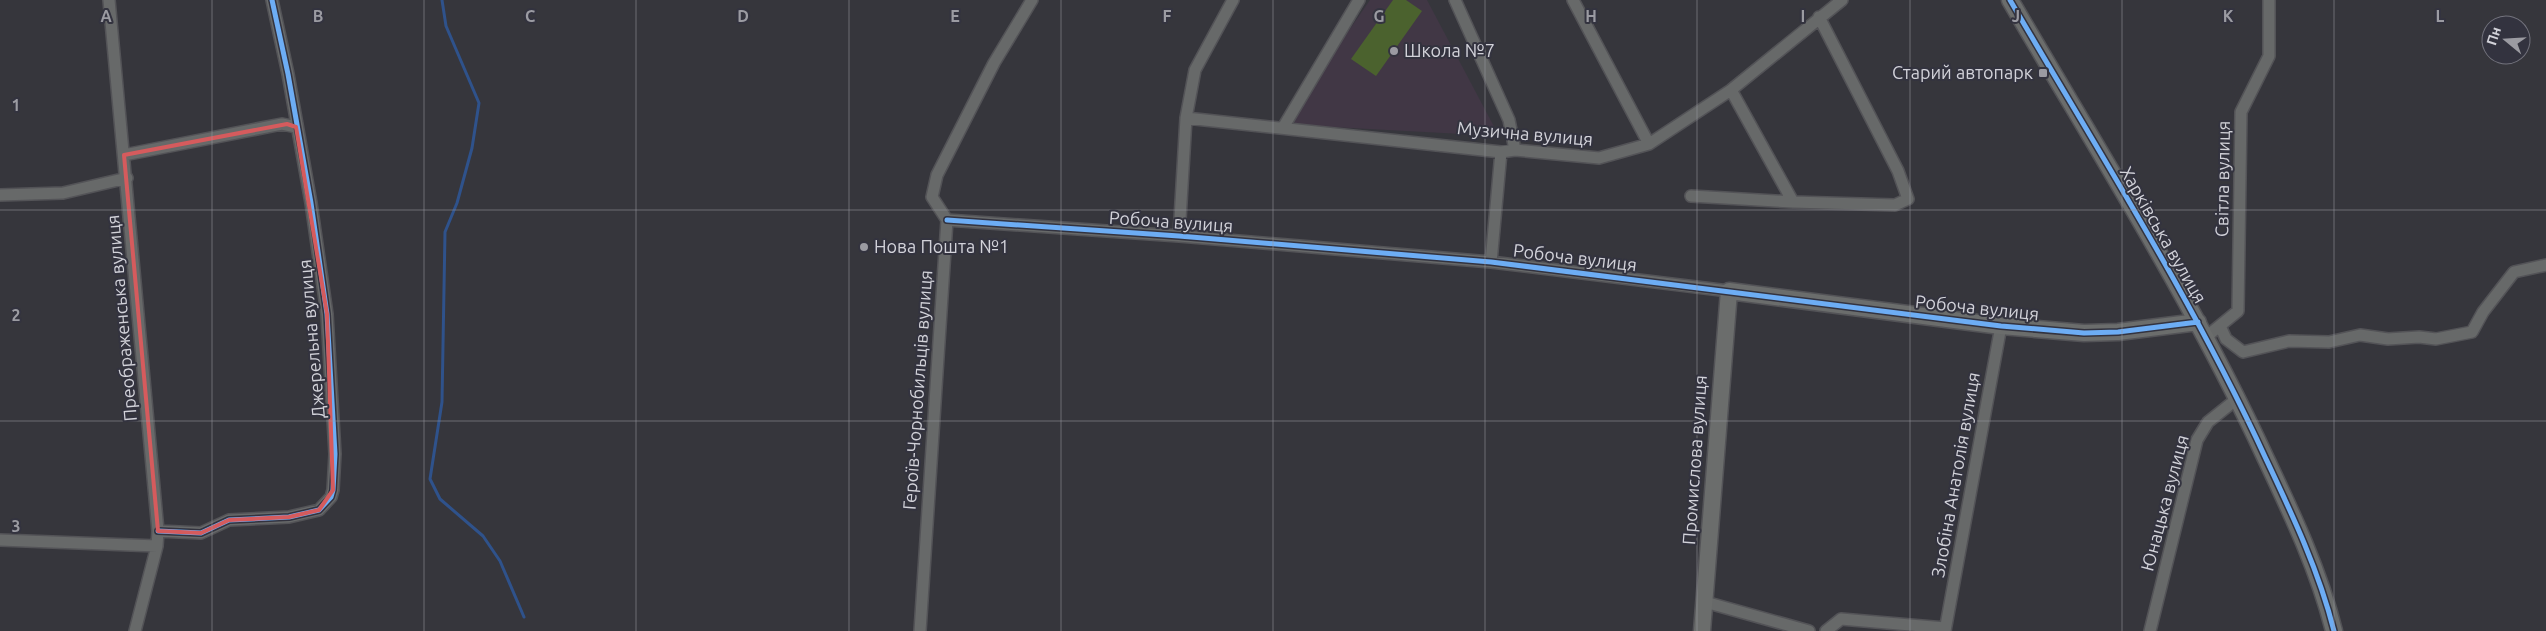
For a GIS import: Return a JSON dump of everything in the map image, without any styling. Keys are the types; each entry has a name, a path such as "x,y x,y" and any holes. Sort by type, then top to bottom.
{"street":[{"name":"Преображенська вулиця","path":"109,0 127,178 158,531 157,546 135,631"},
{"name":"Джерельна вулиця","path":"158,531 201,533 229,520 289,517 319,510 331,497 335,454 327,314 311,202 288,74 272,0"},
{"path":"947,220 932,197 937,175 994,63 1032,0"},
{"path":"1179,236 1186,118 1195,70 1233,0"},
{"path":"1284,126 1359,0"},
{"path":"1455,0 1509,120 1515,150"},
{"path":"1573,0 1649,144"},
{"name":"Музична вулиця","path":"1186,118 1284,126 1501,152 1515,150 1599,158 1649,144 1731,90 1842,0"},
{"name":"Харківська вулиця","path":"2010,0 2198,322 2238,398 2290,511 2327,604 2334,631"},
{"name":"Світла вулиця","path":"2220,326 2238,312 2241,112 2269,56 2269,0"},
{"path":"1691,196 1895,205 1908,199 1898,171 1819,17"},
{"path":"1731,90 1793,202"},
{"path":"124,155 282,124 296,127"},
{"path":"1491,262 1501,152"},
{"path":"0,195 63,193 127,178"},
{"name":"Робоча вулиця","path":"947,220 1179,236 1491,262 2000,326 2084,333 2118,332 2198,322"},
{"name":"Героїв-Чорнобильців вулиця","path":"920,631 947,220"},
{"path":"2206,338 2220,326 2226,339 2243,352 2289,341 2329,342 2360,335 2388,340 2419,337 2436,339 2472,332 2483,312 2514,272 2546,265"},
{"name":"Промислова вулиця","path":"1702,631 1729,292"},
{"name":"Злобіна Анатолія вулиця","path":"1945,629 1981,441 2000,326"},
{"name":"Юнацька вулиця","path":"2150,631 2196,440 2208,422 2238,398"},
{"path":"0,540 157,546"},
{"path":"1705,602 1809,631"},
{"path":"1826,631 1841,619 1945,629"}],"highlighted area":[{"path":"287,124 296,127 327,314 333,490 319,510 289,517 229,520 201,533 158,531 124,155"}],"shaded area":[{"name":"Школа №7","path":"1370,0 1427,0 1499,136 1294,125 1299,102"}],"green space":[{"path":"1393,0 1406,0 1422,11 1376,76 1351,59"}],"waterway":[{"path":"442,0 446,26 479,103 472,148 457,203 445,232 442,402 430,479 440,499 483,536 500,561 524,617"}],"cycle path":[{"path":"158,531 201,533 229,520 289,517 319,510 331,497 333,490 335,454 327,314 311,203 288,74 272,0"},
{"path":"2010,0 2144,227 2208,341 2238,400 2304,543 2321,587 2334,631"},
{"path":"947,220 1179,236 1491,262 2001,326 2084,333 2118,332 2198,322"}],"place":[{"name":"Школа №7","path":"1394,51"},
{"name":"Старий автопарк","path":"2043,73"},
{"name":"Нова Пошта №1","path":"864,247"}]}
